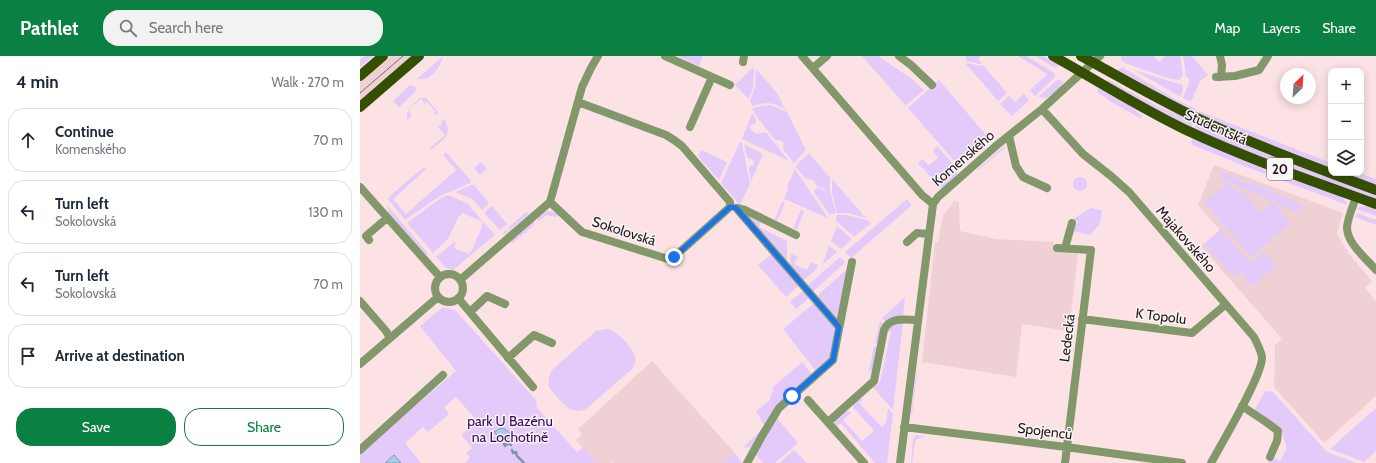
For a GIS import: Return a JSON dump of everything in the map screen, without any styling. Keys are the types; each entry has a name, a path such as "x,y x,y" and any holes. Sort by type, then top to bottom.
{"main road":[{"path":"360,76 383,56"},
{"path":"360,107 419,56"},
{"name":"Studentská","path":"1054,56 1148,111 1212,142 1250,158 1376,204"},
{"name":"Studentská","path":"1081,56 1096,59 1155,98 1214,126 1268,149 1376,190"}],"street":[{"path":"460,280 550,202 578,102 591,68 598,56"},
{"path":"666,56 730,85"},
{"path":"802,56 922,195 933,204"},
{"path":"813,68 827,56"},
{"path":"899,56 932,85"},
{"path":"1220,56 1222,65 1218,77 1235,76 1259,70 1268,56"},
{"name":"Komenského","path":"900,463 933,204 938,197 1008,136 1042,109 1096,59"},
{"path":"690,127 712,77"},
{"path":"578,102 666,135 682,146 727,198 733,208 839,327"},
{"name":"Majakovského","path":"1042,109 1082,154 1129,192 1254,337 1262,358 1254,383 1211,463"},
{"path":"1008,136 1016,166 1023,177 1047,188"},
{"path":"360,186 440,277"},
{"path":"1356,197 1347,226 1348,232 1350,239 1356,248 1376,270"},
{"name":"Sokolovská","path":"550,202 582,232 668,259 674,257 733,208"},
{"path":"733,208 746,210 796,235"},
{"path":"365,239 387,218"},
{"name":"Ledecká","path":"1065,463 1091,250 1061,248 1072,223"},
{"path":"907,242 917,234 929,234"},
{"path":"757,463 755,461 748,461 779,407 833,360 852,262"},
{"path":"444,275 453,275 460,280 462,287 461,295 458,298 447,302 438,297 436,293 436,285 440,277 444,275"},
{"path":"470,312 487,296 505,304"},
{"path":"360,364 438,297"},
{"path":"458,298 532,386"},
{"path":"360,301 386,331 390,338"},
{"name":"K Topolu","path":"1082,319 1192,333 1225,305"},
{"path":"828,422 874,381 886,324 890,321 897,320 918,320"},
{"path":"508,358 534,334 552,343"},
{"path":"360,450 443,376"},
{"path":"808,400 864,463"},
{"path":"1242,406 1278,432 1277,441 1270,457"},
{"name":"Spojenců","path":"904,427 1182,463"}],"shaded area":[{"path":"389,56 413,56 360,102 360,82"},
{"path":"1214,165 1343,213 1337,234 1349,254 1372,281 1365,288 1376,301 1376,396 1324,443 1274,387 1275,345 1282,339 1201,246 1220,230 1198,205"},
{"path":"954,201 959,202 960,231 996,239 1054,242 1053,251 1078,254 1069,331 1022,324 1016,377 922,362 935,242 938,242 943,216"},
{"path":"652,361 735,453 723,463 614,463 612,461 610,463 596,463 576,440 582,434 578,429"}],"green space":[{"path":"365,56 373,56 360,67 360,60"},
{"path":"443,56 440,65 431,76 417,79"},
{"path":"678,56 703,56 699,66"},
{"path":"862,56 878,56 912,79 924,90 905,105"},
{"path":"966,56 981,56 978,59 982,63 980,64 966,61"},
{"path":"1018,56 1026,56 1053,72 1055,75 1053,79 1035,96 1030,90 1047,74"},
{"path":"1035,56 1043,56 1059,65 1055,68"},
{"path":"1121,56 1154,56 1159,62 1165,56 1180,56 1183,76 1179,80 1167,78 1125,63 1121,60"},
{"path":"1183,56 1192,56 1208,75 1200,81 1191,102 1183,98 1190,80 1186,76"},
{"path":"966,64 981,66 983,65 1007,93 998,101"},
{"path":"754,67 753,88 749,99 735,85"},
{"path":"1122,67 1175,99 1196,109 1195,113 1117,71"},
{"path":"756,69 777,93 785,109 769,103 752,106 750,101 755,87"},
{"path":"1134,70 1182,85 1181,97"},
{"path":"1058,79 1064,82 1056,91 1046,98 1038,97"},
{"path":"939,80 987,136 957,164 908,108"},
{"path":"1108,80 1151,103 1193,121 1192,128 1105,82"},
{"path":"410,85 416,87 416,91 399,107 393,101"},
{"path":"1098,88 1129,105 1143,117 1140,118 1113,103 1097,92"},
{"path":"1024,94 1029,100 1012,116 1000,104 1009,96 1015,102"},
{"path":"420,98 426,98 438,114 435,115 434,114 436,112 427,102 425,104 421,99 411,107"},
{"path":"771,105 787,112 806,150 794,163 783,149 784,144 782,141 775,140 752,109 760,106"},
{"path":"411,107 409,112 412,116 407,120 407,116"},
{"path":"1199,111 1328,162 1328,167 1264,143 1198,114"},
{"path":"752,113 756,123 750,126 751,130 757,134 766,132 789,161 742,139"},
{"path":"444,119 447,124 447,133 445,137 431,150 418,135 430,148 445,135 438,127 442,124 441,122"},
{"path":"1196,122 1376,194 1376,200 1251,153 1194,129"},
{"path":"1193,138 1340,196 1346,201 1347,205 1193,145 1191,143"},
{"path":"740,142 742,143 750,184 740,205 721,183"},
{"path":"744,144 763,154 751,181 749,168 754,164 753,160 747,157"},
{"path":"937,146 954,165 935,182 918,163 922,159 929,165 938,158 933,150"},
{"path":"1003,147 1006,147 977,171 978,169"},
{"path":"701,150 727,162 719,180 698,156"},
{"path":"446,152 471,181 470,183 440,196 405,220 388,199 424,167 426,169 393,199 406,214 456,170 443,155"},
{"path":"809,153 830,178 830,191 836,213 829,214 814,192 817,187 825,191 825,189 817,186 814,181 804,177 796,167 798,163"},
{"path":"481,162 487,169 480,175 474,168"},
{"path":"795,169 828,218 784,199 788,189 787,187"},
{"path":"955,169 958,175 942,189 939,184"},
{"path":"1222,172 1250,185 1251,182 1302,205 1299,213 1220,178"},
{"path":"1364,175 1376,179 1376,185 1352,176 1364,176"},
{"path":"1077,177 1083,177 1087,181 1087,187 1083,191 1077,191 1073,187 1073,181"},
{"path":"832,179 866,218 848,213 837,213 832,193"},
{"path":"1228,182 1237,193 1241,190 1261,212 1272,202 1291,223 1251,257 1204,202"},
{"path":"474,185 489,203 482,210 472,199 455,192"},
{"path":"448,195 467,203 495,235 453,270 446,268 436,257 454,242 456,242 454,248 469,254 483,222 462,213 460,217 459,216 448,239 433,253 407,223 441,198"},
{"path":"906,200 908,200 911,206 851,258 845,252"},
{"path":"783,202 804,211 797,230 793,228 801,210 785,203 777,221 775,219"},
{"path":"387,205 429,255 424,253 389,213"},
{"path":"492,206 507,224 500,230 484,213"},
{"path":"1361,206 1368,206 1376,209 1376,216 1357,209"},
{"path":"1091,208 1102,210 1100,224 1090,235 1073,231 1078,221 1073,219"},
{"path":"547,211 555,212 559,215 556,217 547,215 539,221 536,219"},
{"path":"526,212 529,214 504,235 503,234 505,230 507,232 509,229 508,228"},
{"path":"1357,213 1376,220 1376,225 1356,217"},
{"path":"746,215 761,222 759,227 787,241 787,262"},
{"path":"837,215 846,215 867,220 870,224 853,236 836,221"},
{"path":"533,221 535,224 513,243 509,242"},
{"path":"837,227 851,238 851,240 841,249 831,241"},
{"path":"1221,229 1250,263 1263,252 1276,266 1252,286 1240,272 1233,277 1204,244"},
{"path":"829,246 837,252 823,264 823,263"},
{"path":"772,254 798,284 798,286 786,297 758,265"},
{"path":"791,254 798,257 794,264 807,270 811,262 818,265 816,270 803,281 790,266"},
{"path":"840,257 845,263 812,292 807,286"},
{"path":"846,270 849,273 837,320 816,297"},
{"path":"803,291 809,298 796,309 790,302"},
{"path":"905,297 903,316 890,318 885,321 882,318"},
{"path":"813,304 815,304 837,330 830,358 818,370 815,370 783,329"},
{"name":"park U Bazénu na Lochotíně","path":"443,307 455,310 536,400 537,408 577,452 583,447 596,463 465,463 470,458 466,453 472,448 461,435 477,421 456,397 444,407 449,414 428,432 423,427 405,443 421,463 360,463 360,453 456,371 420,326"},
{"path":"880,321 883,323 879,344 875,343"},
{"path":"903,322 893,409 872,386 878,385 881,378 891,331 886,333 890,325"},
{"path":"606,329 614,332 628,344 634,353 634,364 631,370 586,409 581,411 573,410 563,403 550,389 550,374 552,370 596,331"},
{"path":"874,346 878,347 874,372 869,371"},
{"path":"802,362 812,374 751,447 745,448 744,446 764,425 756,411 770,400 771,394 774,391 772,388"},
{"path":"916,373 917,374 911,414"},
{"path":"1265,391 1273,392 1327,452 1357,463 1268,463 1272,457 1280,461 1286,450 1286,446 1282,432 1254,411"},
{"path":"861,398 863,399 859,403 882,427 886,423 888,408 893,414 887,463 875,463 841,423 836,427 834,420 846,410 851,413 843,420 862,441 874,431 855,409 854,410 852,403"},
{"path":"1376,408 1376,451 1364,462 1330,449"},
{"path":"776,417 798,443 775,463 763,463 755,454"},
{"path":"916,435 925,436 917,439 915,442 911,463 913,439"},
{"path":"794,450 807,463 779,463"},
{"path":"735,453 742,463 723,463"}],"water":[{"path":"501,428 505,429 512,435 510,438 499,443 494,439 498,436 494,432"},
{"path":"394,455 401,463 385,463"}],"waterway":[{"path":"509,436 513,439 504,444 505,446 509,443 511,445"},
{"path":"512,450 513,453 516,452 517,456 524,463"}],"tram line":[{"path":"360,93 403,56"}],"route":[{"path":"674,257 730,207 736,208 839,327 833,360 792,396"}]}
